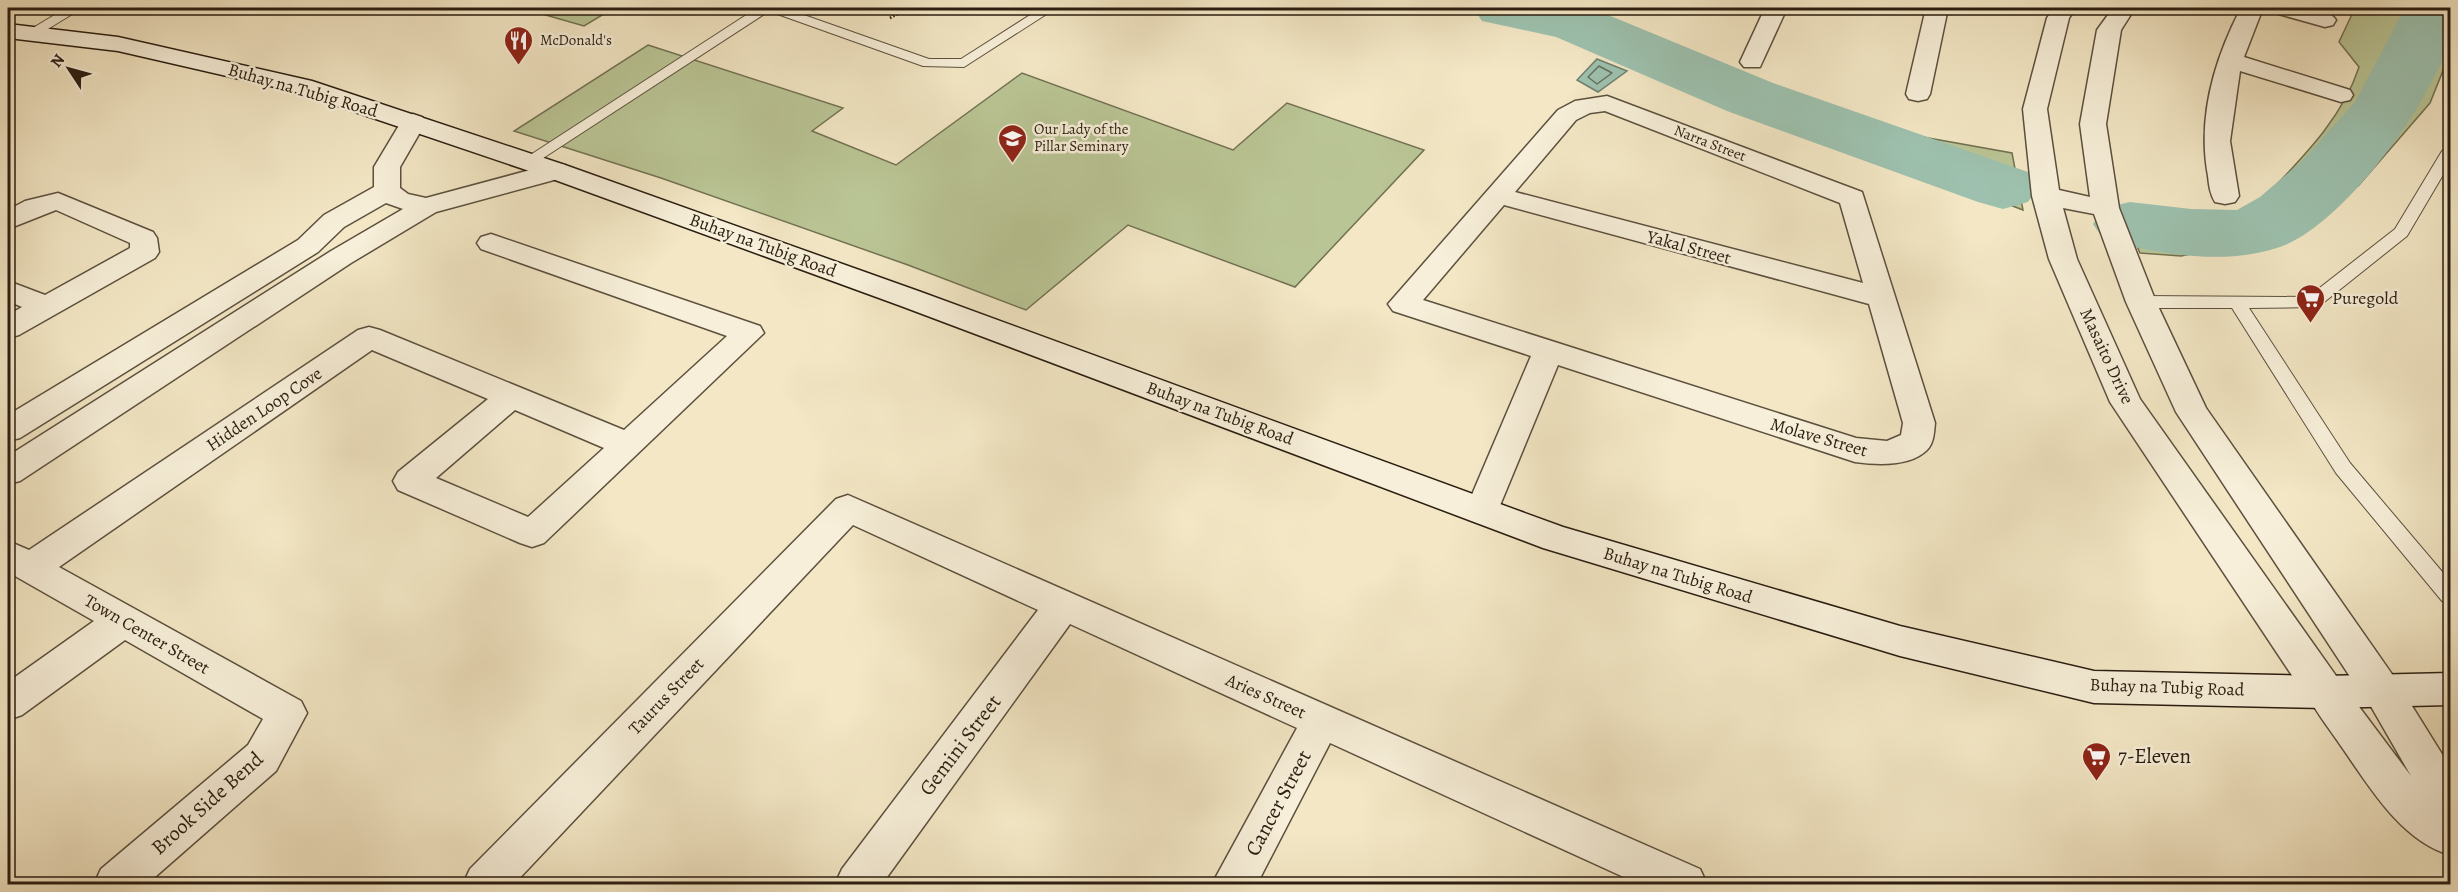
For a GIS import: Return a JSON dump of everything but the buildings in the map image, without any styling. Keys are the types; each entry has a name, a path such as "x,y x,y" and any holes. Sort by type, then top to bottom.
{"street":[{"path":"1752,62 1776,8"},
{"path":"1918,94 1937,8"},
{"name":"Masaito Drive","path":"2065,8 2058,18 2035,109 2046,196 2063,259 2126,402 2325,692 2388,779 2412,807 2451,836"},
{"path":"2124,8 2109,30 2093,124 2105,208 2141,302 2192,412 2380,689 2451,803"},
{"path":"2225,196 2217,142 2229,60 2240,28 2252,8"},
{"path":"2283,8 2325,20"},
{"name":"Buhay na Tubig Road","path":"19,32 118,44 303,86 529,161 911,298 1555,538 1900,641 2094,687 2325,692 2451,689"},
{"path":"2229,60 2341,95"},
{"name":"Narra Street","path":"1567,115 1584,106 1607,103 1852,198"},
{"name":"Molave Street","path":"1567,115 1403,304 1855,450 1881,454 1903,451 1916,441 1919,423 1852,198"},
{"path":"387,191 387,167 413,123"},
{"path":"8,472 341,257 426,206 556,171"},
{"path":"387,191 399,200 426,206"},
{"path":"8,430 308,246 334,221 387,191"},
{"name":"Yakal Street","path":"1497,195 1882,298"},
{"path":"2046,196 2105,208"},
{"path":"8,221 35,207 58,201 143,238 145,252 8,328"},
{"path":"491,243 749,333 532,534 410,481 512,396"},
{"path":"8,290 47,307"},
{"name":"Hidden Loop Cove","path":"19,562 369,337 629,445"},
{"path":"1482,510 1548,352"},
{"name":"Aries Street","path":"848,508 1685,885"},
{"name":"Taurus Street","path":"485,885 848,508"},
{"name":"Town Center Street","path":"19,562 287,713"},
{"name":"Gemini Street","path":"856,885 1063,605"},
{"path":"8,703 124,620"},
{"name":"Brook Side Bend","path":"116,885 262,758 287,713"},
{"name":"Cancer Street","path":"1234,885 1321,721"}],"lane":[{"path":"19,32 75,8"},
{"path":"529,161 765,8"},
{"path":"773,8 927,63 964,63 1049,8"},
{"path":"2141,302 2312,303 2400,232 2451,151"},
{"path":"2237,303 2343,468 2451,595"}],"shaded area":[{"path":"521,8 614,8 584,26"},
{"path":"1445,8 1577,8 1725,79 1811,110 1867,127 2012,153 2023,210 1541,24"},
{"path":"2355,8 2450,8 2450,53 2430,103 2359,185 2303,232 2181,256 2140,253 2121,209 2217,213 2253,210 2314,144 2340,108 2359,67 2339,42"},
{"path":"648,45 843,108 812,131 896,165 1022,73 1233,150 1287,103 1424,150 1295,287 1128,225 1026,310 908,265 661,178 514,131"}],"water":[{"path":"1597,59 1627,71 1598,92 1577,80"}],"waterway":[{"path":"1503,8 1574,23 1750,97 2003,187"},
{"path":"2130,224 2191,232 2237,233 2252,231 2267,225 2286,213 2327,176 2365,135 2379,116 2402,79 2435,8"}],"place":[{"name":"McDonald's","path":"519,66"},
{"name":"Our Lady of the Pillar Seminary","path":"1013,164"},
{"name":"Puregold","path":"2311,324"},
{"name":"7-Eleven","path":"2097,782"}]}
